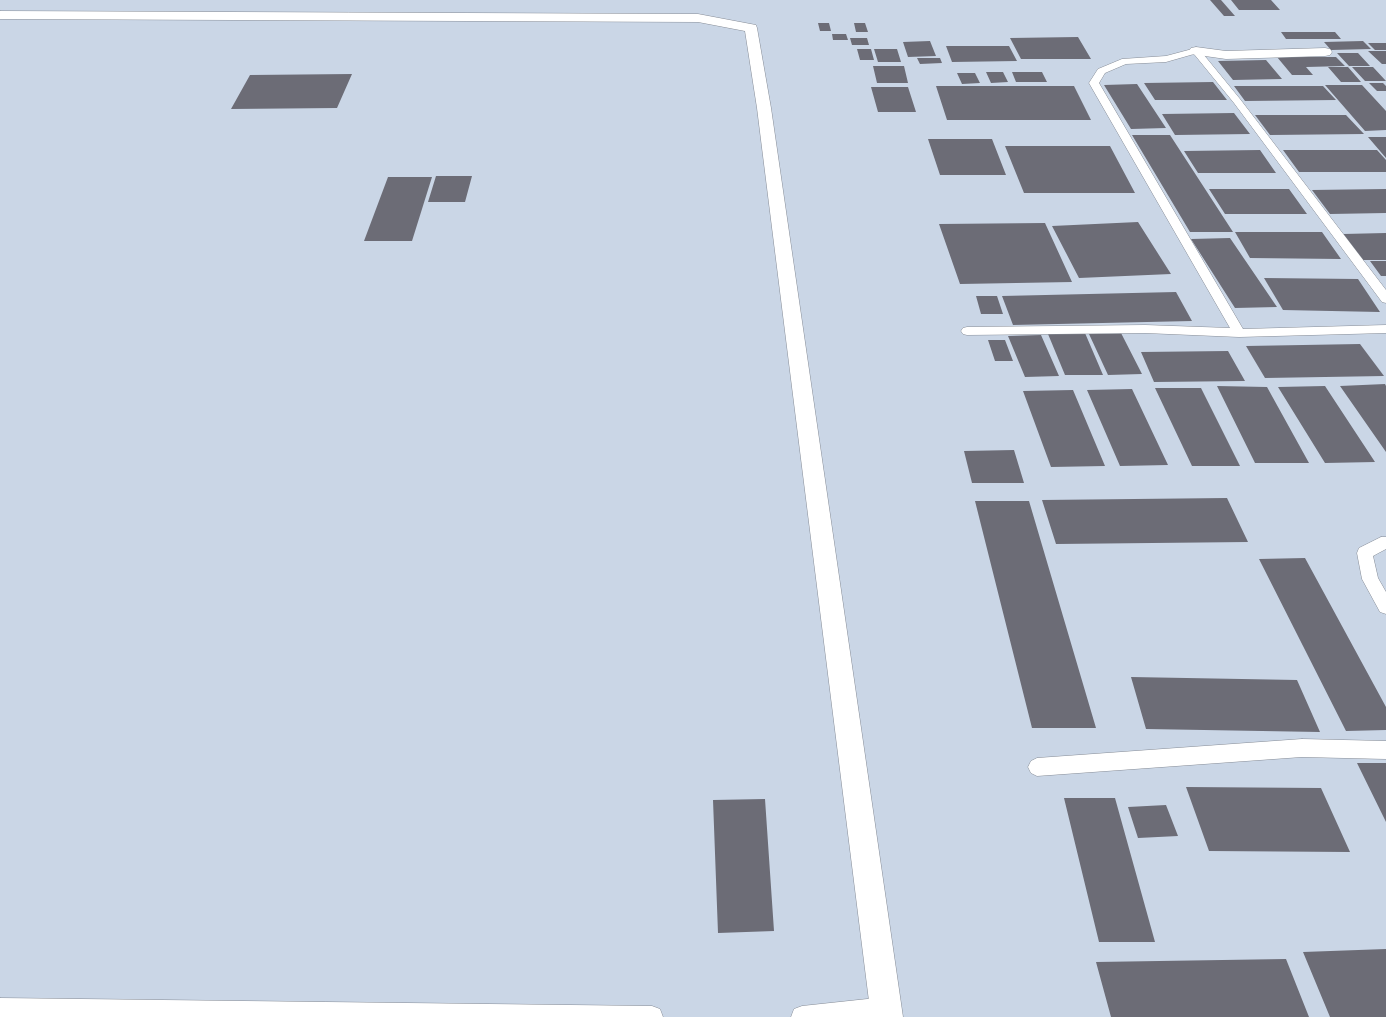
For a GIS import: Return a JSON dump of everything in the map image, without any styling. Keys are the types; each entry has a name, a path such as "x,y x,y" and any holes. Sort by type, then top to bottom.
{"street":[{"path":"0,15 130,14 698,18 751,28 768,140 886,1013"},
{"path":"1196,51 1226,55 1325,52"}],"lane":[{"path":"1239,333 1094,83 1101,71 1125,61 1166,59 1196,51 1237,101 1386,300"},
{"path":"967,331 1145,329 1239,333 1386,329"},
{"path":"1386,543 1381,543 1365,553 1370,579 1386,607"},
{"path":"1036,767 1302,748 1386,750"},
{"path":"0,1009 652,1017"},
{"path":"802,1017 886,1013"}],"shaded area":[{"path":"0,0 1386,0 1386,1017 0,1017"}],"building":[{"path":"1210,0 1221,0 1235,16 1224,16"},
{"path":"1231,0 1271,0 1280,10 1239,10"},
{"path":"818,23 829,23 831,31 820,31"},
{"path":"854,23 865,23 868,32 856,32"},
{"path":"1281,32 1335,32 1341,39 1286,39"},
{"path":"832,34 846,34 848,40 833,40"},
{"path":"1078,37 1091,59 1021,59 1010,38"},
{"path":"850,38 867,38 869,45 852,45"},
{"path":"930,41 936,56 908,57 903,42"},
{"path":"1363,41 1371,49 1331,50 1324,42"},
{"path":"1368,43 1386,43 1386,50 1375,50"},
{"path":"946,46 1009,46 1017,61 952,62"},
{"path":"857,49 871,49 874,60 860,60"},
{"path":"874,49 897,49 901,62 878,62"},
{"path":"1368,51 1386,51 1386,64 1382,64"},
{"path":"1337,53 1358,53 1370,66 1349,66"},
{"path":"1277,57 1336,57 1345,66 1306,67 1313,75 1292,75"},
{"path":"917,58 940,58 942,63 920,64"},
{"path":"1266,60 1282,79 1233,80 1218,61"},
{"path":"873,66 904,66 908,83 877,83"},
{"path":"1328,67 1348,67 1361,82 1341,82"},
{"path":"1352,67 1373,67 1386,81 1365,81"},
{"path":"986,72 1003,72 1008,82 991,83"},
{"path":"1012,72 1042,72 1047,82 1016,82"},
{"path":"957,73 975,73 980,83 962,84"},
{"path":"352,74 337,108 231,109 250,75"},
{"path":"1213,82 1227,100 1155,100 1144,83"},
{"path":"1369,83 1383,83 1386,86 1386,91 1377,91"},
{"path":"1137,84 1166,128 1131,129 1104,85"},
{"path":"1325,85 1362,85 1386,111 1386,130 1365,131"},
{"path":"936,86 1074,86 1091,120 947,120"},
{"path":"1234,86 1323,86 1336,100 1245,101"},
{"path":"871,87 908,87 916,112 878,112"},
{"path":"1234,113 1250,134 1175,135 1162,114"},
{"path":"1255,115 1346,115 1364,134 1270,135"},
{"path":"1132,135 1170,135 1233,232 1190,232"},
{"path":"1368,137 1386,137 1386,158"},
{"path":"928,139 992,139 1006,175 940,175"},
{"path":"1005,146 1110,146 1135,193 1024,193"},
{"path":"1260,150 1276,173 1198,173 1184,151"},
{"path":"1283,150 1377,150 1386,160 1386,172 1299,172"},
{"path":"436,176 472,176 465,202 428,202"},
{"path":"388,177 432,177 412,241 364,241"},
{"path":"1209,189 1289,189 1307,214 1225,214"},
{"path":"1386,189 1386,213 1330,214 1312,190"},
{"path":"1138,222 1171,274 1079,278 1052,226"},
{"path":"1045,223 1072,282 960,284 939,224"},
{"path":"1235,232 1322,232 1341,259 1250,258"},
{"path":"1386,233 1386,260 1363,260 1343,234"},
{"path":"1230,238 1277,307 1235,308 1191,239"},
{"path":"1370,261 1386,261 1386,276 1381,276"},
{"path":"1264,278 1358,279 1380,312 1283,310"},
{"path":"1176,292 1192,321 1013,325 1002,296"},
{"path":"976,296 997,296 1003,314 981,314"},
{"path":"1085,333 1103,375 1065,375 1048,334"},
{"path":"1121,333 1142,374 1108,375 1089,334"},
{"path":"1041,335 1059,376 1025,377 1008,336"},
{"path":"988,340 1005,340 1013,361 995,361"},
{"path":"1360,344 1384,376 1265,378 1246,346"},
{"path":"1228,351 1245,381 1154,382 1141,352"},
{"path":"1385,384 1386,386 1386,452 1340,386"},
{"path":"1217,386 1267,387 1309,463 1255,463"},
{"path":"1325,386 1375,462 1325,463 1278,387"},
{"path":"1155,388 1201,388 1240,466 1192,466"},
{"path":"1132,389 1168,465 1120,466 1087,390"},
{"path":"1073,390 1105,466 1051,467 1023,391"},
{"path":"1014,450 1024,483 972,483 964,451"},
{"path":"1227,498 1248,542 1056,544 1042,500"},
{"path":"975,501 1029,501 1096,728 1032,728"},
{"path":"1305,558 1386,707 1386,730 1346,731 1259,559"},
{"path":"1131,677 1297,680 1320,732 1146,729"},
{"path":"1357,763 1386,763 1386,822"},
{"path":"1186,787 1321,788 1350,852 1209,851"},
{"path":"1064,798 1115,798 1155,942 1099,942"},
{"path":"765,799 774,931 718,933 713,800"},
{"path":"1166,805 1178,836 1138,838 1128,807"},
{"path":"1386,949 1386,1017 1330,1017 1303,952"},
{"path":"1286,959 1309,1017 1111,1017 1096,962"}]}
